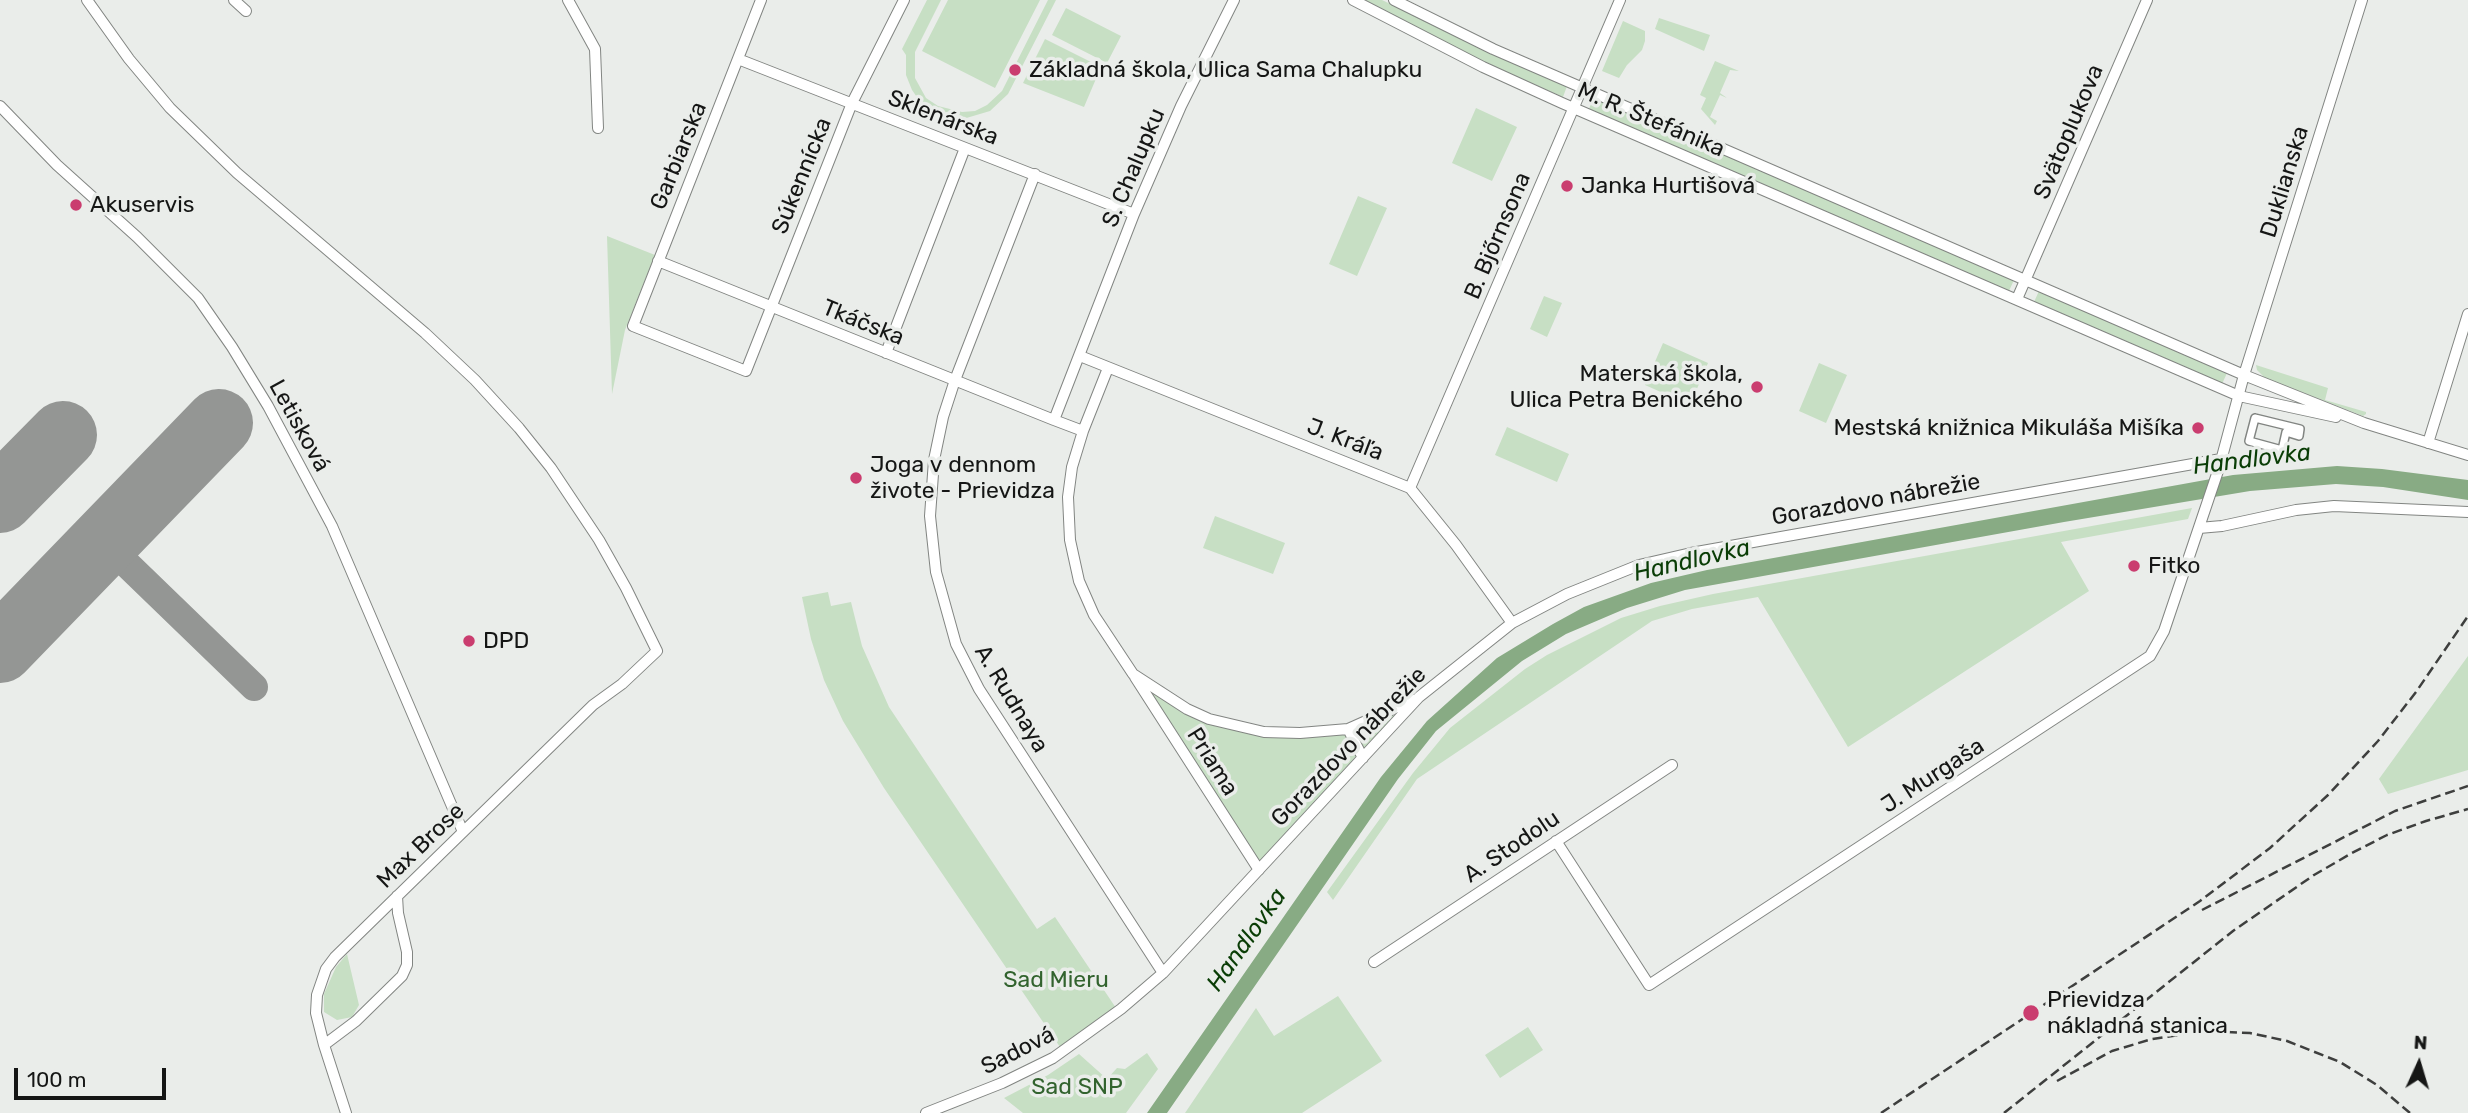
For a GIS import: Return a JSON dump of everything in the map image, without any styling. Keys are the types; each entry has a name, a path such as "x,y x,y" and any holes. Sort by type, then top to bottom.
{"street":[{"name":"Max Brose","path":"87,0 129,59 170,108 237,173 425,333 475,380 519,428 551,468 599,540 656,651 622,684 593,705 335,957 317,995 316,1013 346,1113"},
{"path":"234,0 246,11"},
{"path":"568,0 594,49 598,128"},
{"name":"Garbiarska","path":"746,371 633,326 761,0"},
{"name":"Súkennícka","path":"746,371 852,103 904,0"},
{"name":"S. Chalupku","path":"1054,420 1134,214 1181,106 1234,0"},
{"name":"M. R. Štefánika","path":"1353,0 1483,67 1574,108 2239,396 2364,423"},
{"name":"M. R. Štefánika","path":"1394,0 1493,48 2245,375 2364,423"},
{"name":"B. Bjőrnsona","path":"1410,488 1620,0"},
{"name":"Svätoplukova","path":"2026,280 2147,0"},
{"name":"Duklianska","path":"2245,375 2362,0"},
{"name":"Sklenárska","path":"738,59 1134,214"},
{"name":"Letisková","path":"0,106 57,166 137,237 198,298 232,347 268,405 332,526 463,832"},
{"path":"886,353 965,148"},
{"name":"A. Rudnaya","path":"1035,174 943,417 934,460 930,516 936,572 955,642 993,713 1163,973"},
{"name":"Tkáčska","path":"658,261 1054,420"},
{"path":"2017,299 2026,280"},
{"path":"2428,443 2468,314"},
{"path":"1054,420 1083,431 1108,368 1080,356"},
{"name":"J. Kráľa","path":"1108,368 1410,488 1456,545 1512,623"},
{"path":"2239,396 2245,375"},
{"name":"J. Murgaša","path":"1556,841 1649,985 2150,656 2164,631 2220,464 2239,396"},
{"path":"2255,418 2300,429 2298,436 2286,432 2282,450 2249,442 2255,418"},
{"path":"2364,423 2468,455"},
{"name":"Priama","path":"1083,431 1069,485 1070,540 1079,581 1094,615 1259,870"},
{"name":"Gorazdovo nábrežie","path":"1121,1009 1163,973 1419,697 1512,623 1597,580 1639,565 1691,553 2220,464"},
{"path":"2199,528 2222,526 2296,510 2334,506 2468,512"},
{"path":"1133,674 1186,709 1229,725 1264,732 1348,729 1419,697"},
{"path":"1348,729 1363,758"},
{"name":"A. Stodolu","path":"1374,962 1672,765"},
{"path":"324,1045 356,1021 402,976 407,965 407,952 398,914 397,896"},
{"name":"Sadová","path":"926,1113 1002,1083 1053,1058 1121,1009"}],"green space":[{"path":"927,0 941,0 915,52 915,78 926,98 938,106 962,112 975,111 987,105 1002,91 1048,0 1056,0 1008,94 990,111 963,119 935,114 921,103 906,75 906,55 902,49"},
{"path":"948,0 1040,0 995,88 922,51"},
{"path":"1363,0 1382,0 1567,86 1563,97 1490,65"},
{"path":"1066,8 1121,36 1107,63 1052,35"},
{"path":"1659,18 1710,35 1704,51 1655,29"},
{"path":"1623,21 1645,31 1645,41 1642,50 1619,78 1602,71"},
{"path":"1045,39 1101,67 1084,107 1023,83"},
{"path":"1715,61 1739,71 1730,70 1720,93 1727,98 1720,95 1710,117 1717,121 1715,125 1701,109 1706,98 1700,95"},
{"path":"1593,98 2014,280 2009,291 1589,109"},
{"path":"1476,108 1517,127 1492,181 1452,163"},
{"path":"1358,196 1387,208 1357,276 1329,264"},
{"path":"607,236 655,255 625,330 612,394"},
{"path":"2039,291 2227,373 2222,384 2034,302"},
{"path":"1544,296 1562,303 1547,337 1530,329"},
{"path":"1663,343 1708,363 1690,405 1645,385"},
{"path":"1819,363 1847,375 1826,423 1799,411"},
{"path":"2256,365 2328,388 2325,400 2366,414 2363,416 2265,378"},
{"path":"1507,427 1569,454 1557,482 1495,455"},
{"path":"2192,508 2188,519 2061,542 2089,591 1848,747 1758,597 1692,609 1652,621 1417,779 1333,900 1327,892 1413,773 1450,728 1525,669 1621,618 1713,594"},
{"path":"1215,516 1285,543 1273,574 1203,548"},
{"name":"Sad Mieru","path":"828,592 831,606 851,602 862,646 889,707 1037,929 1055,917 1116,1008 1060,1047 884,788 843,721 824,680 802,597"},
{"path":"2468,656 2468,770 2388,794 2379,779"},
{"path":"1140,680 1188,707 1264,733 1347,730 1420,696 1259,870"},
{"path":"347,954 359,1005 352,1017 337,1020 324,1012 324,994 336,967"},
{"path":"1338,996 1382,1061 1302,1113 1185,1113 1256,1008 1274,1036"},
{"path":"1528,1027 1543,1050 1500,1078 1485,1055"},
{"name":"Sad SNP","path":"1147,1053 1158,1069 1126,1113 1023,1113 1004,1098 1048,1075 1079,1054 1107,1079 1117,1068 1125,1069"}],"shaded area":[{"path":"2337,466 2468,480 2468,500 2383,487 2336,484 2250,491 1685,590 1627,608 1566,634 1522,661 1436,731 1398,779 1167,1113 1147,1113 1381,777 1427,721 1497,658 1584,607 1651,583 1707,570 2233,475"}],"taxiway":[{"path":"104,542 254,687"}],"runway":[{"path":"0,649 219,423"},
{"path":"0,499 63,435"}],"railway":[{"path":"1881,1113 2200,901 2270,848 2328,795 2378,741 2416,692 2468,616"},
{"path":"2202,910 2395,811 2468,786"},
{"path":"2004,1113 2233,931 2314,875 2387,835 2468,809"},
{"path":"2057,1081 2112,1051 2152,1039 2205,1031 2250,1033 2287,1041 2340,1062 2377,1085 2410,1113"}],"place":[{"name":"Základná škola, Ulica Sama Chalupku","path":"1015,70"},
{"name":"Janka Hurtišová","path":"1567,186"},
{"name":"Akuservis","path":"76,205"},
{"name":"Materská škola, Ulica Petra Benického","path":"1757,387"},
{"name":"Mestská knižnica Mikuláša Mišíka","path":"2198,428"},
{"name":"Joga v dennom živote - Prievidza","path":"856,478"},
{"name":"Fitko","path":"2134,566"},
{"name":"DPD","path":"469,641"},
{"name":"Prievidza nákladná stanica","path":"2031,1013"}],"water label":[{"name":"Handlovka","path":"2252,460"},
{"name":"Handlovka","path":"1692,561"},
{"name":"Handlovka","path":"1247,940"}]}
